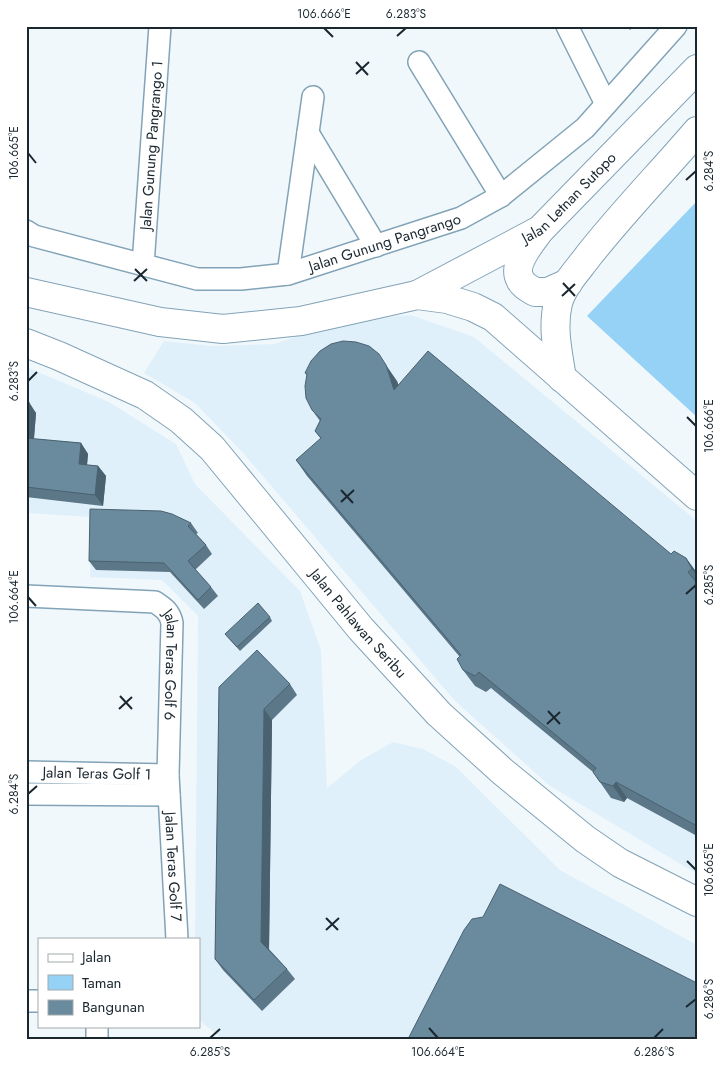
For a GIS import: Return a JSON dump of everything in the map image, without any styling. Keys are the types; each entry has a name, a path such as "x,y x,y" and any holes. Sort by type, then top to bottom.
{"main road":[{"name":"Jalan Letnan Sutopo","path":"417,295 540,230 697,69"},
{"path":"562,378 555,333 556,316 559,300 568,283 619,218 697,132"},
{"path":"540,230 523,253 518,272 520,280 535,292 548,292 568,283"},
{"path":"26,292 160,322 223,328 301,321 417,295 447,299 473,307 493,317 697,496"},
{"name":"Jalan Pahlawan Seribu","path":"26,344 59,356 145,395 181,420 212,448 360,629 439,714 509,776 585,838 620,863 697,902"}],"street":[{"name":"Jalan Gunung Pangrango 1","path":"143,265 160,26"},
{"path":"567,26 606,104"},
{"name":"Jalan Gunung Pangrango","path":"26,231 34,236 197,279 241,279 288,274 461,218 501,196 585,128 676,26"},
{"path":"419,62 501,196"},
{"path":"288,274 313,97"},
{"path":"308,133 376,246"},
{"name":"Jalan Teras Golf 6","path":"26,596 155,602 166,609 172,622 168,785"},
{"name":"Jalan Teras Golf 1","path":"26,772 168,785"},
{"name":"Jalan Teras Golf 1","path":"26,794 168,785"},
{"name":"Jalan Teras Golf 7","path":"168,785 177,938"}],"shaded area":[{"path":"411,315 474,337 697,521 697,874 550,786 455,701 243,453 195,403 144,373 164,341 211,346 274,344 346,320"},
{"path":"26,367 109,402 176,444 195,484 300,591 321,650 327,788 361,760 393,742 423,749 455,766 560,870 697,945 697,1039 222,1039 200,1021 200,938 195,938 198,616 162,580 90,577 91,517 26,513"}],"green space":[{"path":"697,201 697,417 587,316"}],"building":[{"path":"343,341 369,346 379,354 386,365 394,390 428,351 671,554 674,551 686,558 692,569 688,572 697,583 697,826 616,782 613,786 600,782 593,772 596,768 479,672 475,676 463,670 457,659 461,655 296,460 321,438 315,431 321,419 312,410 306,398 307,374 305,373 311,361 320,351 331,344"},
{"path":"26,402 29,402 26,434"},
{"path":"26,438 81,443 79,464 98,466 95,495 26,487"},
{"path":"90,509 161,511 191,523 188,526 206,545 188,561 211,587 198,600 164,563 89,561"},
{"path":"258,603 270,617 237,647 225,634"},
{"path":"257,650 290,684 264,709 261,942 287,969 254,1000 215,959 219,687"},
{"path":"500,884 697,983 697,1039 408,1039 464,930 472,919 483,917"}]}
